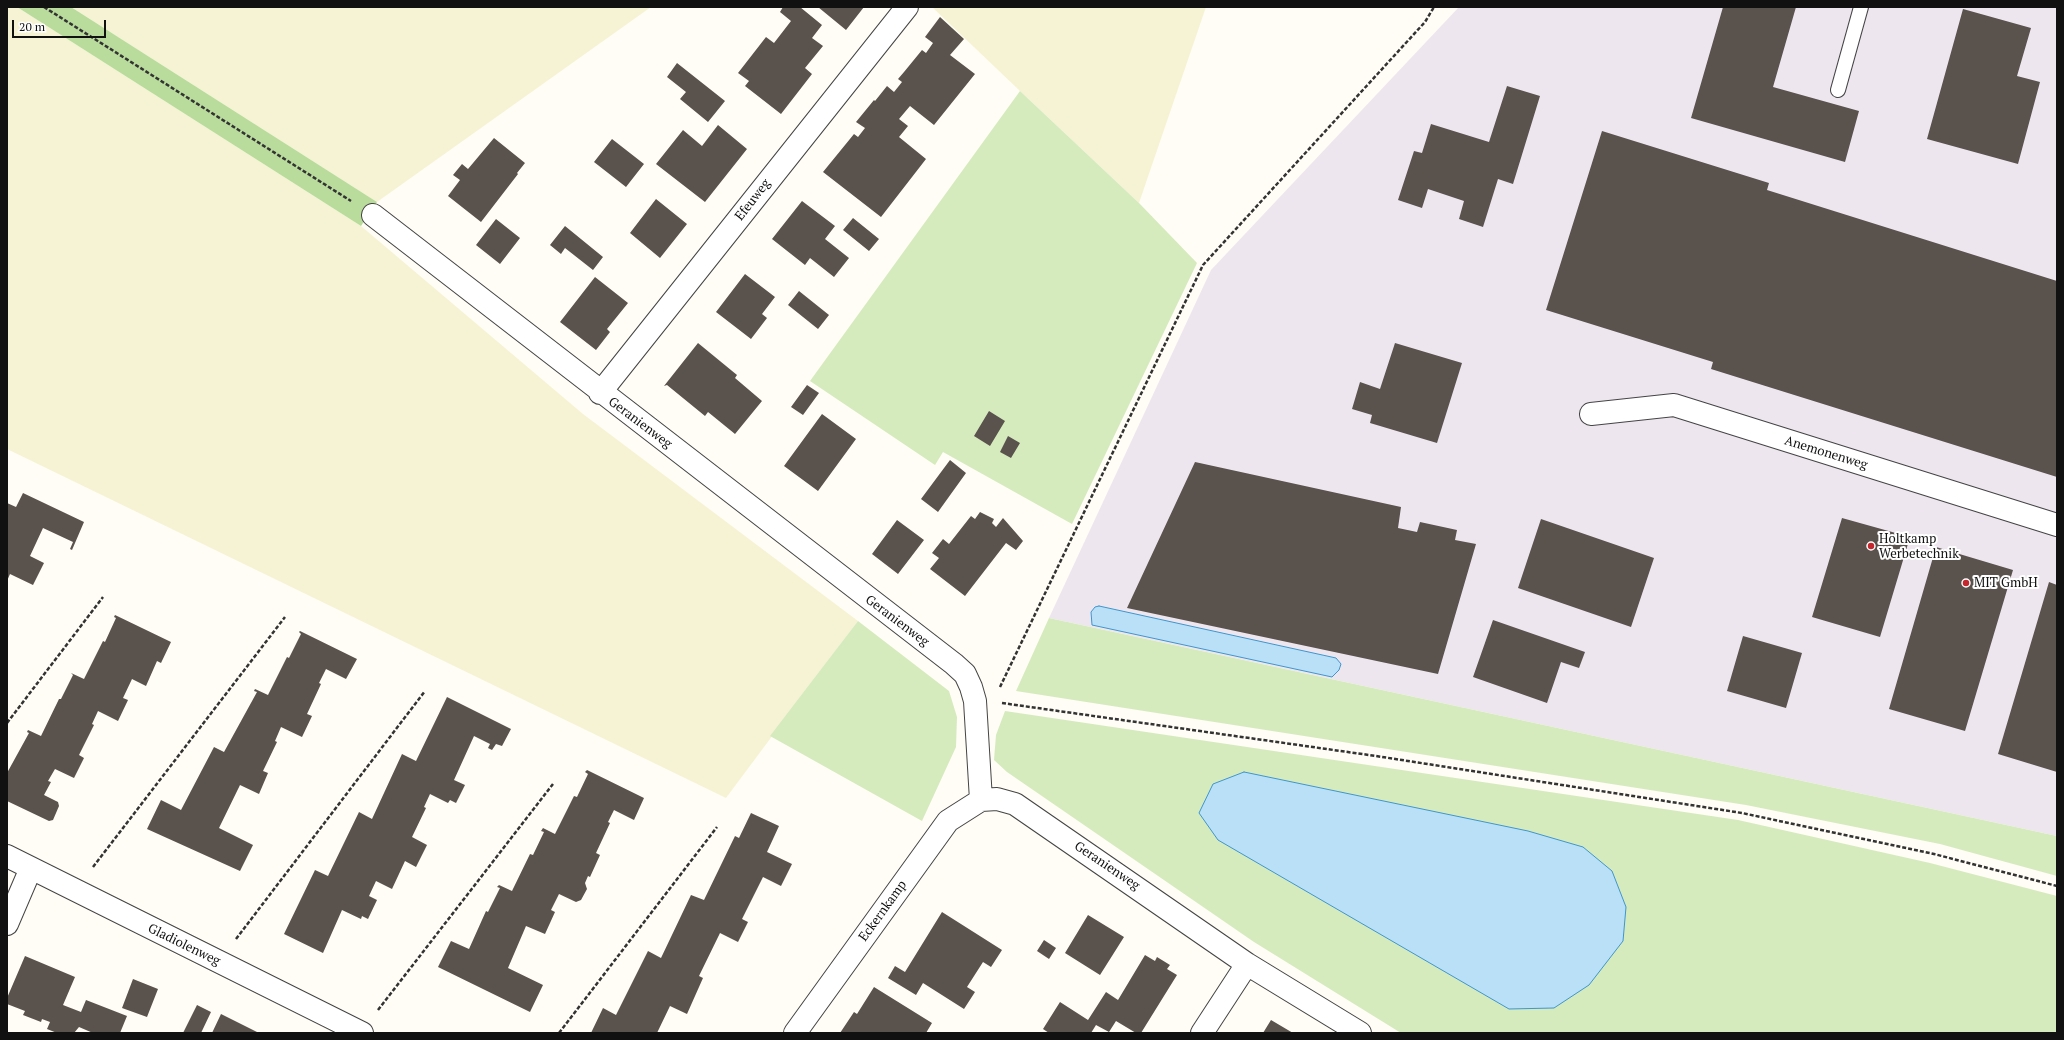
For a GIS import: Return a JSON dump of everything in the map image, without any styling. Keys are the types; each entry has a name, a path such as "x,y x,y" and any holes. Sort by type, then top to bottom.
{"street":[{"name":"Efeuweg","path":"600,393 906,7"},
{"name":"Geranienweg","path":"373,215 600,393 948,659 964,674 971,687 975,701 981,800 997,799 1015,804 1247,964 1360,1033"},
{"name":"Anemonenweg","path":"1591,414 1674,405 2057,525"},
{"name":"Eckernkamp","path":"795,1033 948,821 981,800"},
{"name":"Gladiolenweg","path":"7,856 361,1033"},
{"path":"7,924 31,868"},
{"path":"1202,1033 1247,964"}],"lane":[{"path":"1838,90 1861,7"}],"path":[{"path":"44,7 373,215"},
{"path":"997,693 1203,266 1425,22 1434,7"},
{"path":"7,723 103,597"},
{"path":"76,891 284,617"},
{"path":"219,962 425,691"},
{"path":"999,702 1376,756 1742,812 1934,854 2057,886"},
{"path":"361,1033 553,784"},
{"path":"559,1033 717,827"}],"shaded area":[{"path":"7,7 17,7 361,226 583,414 858,621 726,798 7,449"},
{"path":"71,7 651,7 377,202"},
{"path":"932,7 1206,7 1139,203 1020,91"},
{"path":"1459,7 2057,7 2057,836 1049,618 1211,270"}],"green space":[{"path":"17,7 71,7 377,202 361,226"},
{"path":"1020,91 1139,203 1197,263 1072,524 943,452 935,465 810,381"},
{"path":"1049,618 2057,836 2057,876 1940,844 1746,805 1016,691"},
{"path":"858,621 949,691 957,717 956,747 922,821 770,736"},
{"path":"1005,711 1738,820 1930,863 2057,896 2057,1033 1401,1033 1254,942 1007,772 994,760 996,735"}],"water":[{"path":"1099,606 1336,658 1341,664 1339,670 1332,677 1092,625 1091,612 1095,607"},
{"path":"1244,772 1528,831 1583,847 1612,871 1626,907 1623,941 1589,985 1554,1008 1509,1009 1218,840 1199,813 1213,784"}],"building":[{"path":"783,7 800,7 822,25 812,38 823,46 805,68 812,74 781,114 745,86 749,81 738,73 766,37 774,43 791,21 780,12"},
{"path":"818,7 864,7 846,30"},
{"path":"1723,7 1796,7 1773,87 1859,111 1845,162 1691,118"},
{"path":"1963,9 2031,28 2017,76 2040,82 2018,164 1927,139"},
{"path":"940,17 964,39 950,55 975,74 934,125 910,106 899,119 908,126 899,137 926,159 881,217 823,172 854,134 858,137 865,128 856,122 874,100 875,101 887,86 894,92 902,82 898,79 922,50 926,53 933,43 925,37"},
{"path":"677,63 725,101 708,122 680,99 686,92 667,77"},
{"path":"1507,86 1540,96 1513,184 1498,179 1483,227 1459,219 1464,201 1428,189 1422,208 1398,200 1414,151 1422,153 1431,124 1489,142"},
{"path":"718,125 747,149 705,202 656,164 683,130 702,146"},
{"path":"1602,131 1769,183 1767,190 2057,281 2057,477 1711,369 1713,362 1546,310"},
{"path":"494,138 525,163 481,222 448,196 460,180 453,175 462,164 468,169"},
{"path":"612,139 644,164 626,187 594,162"},
{"path":"656,199 687,224 660,258 630,233"},
{"path":"802,201 835,226 825,239 849,258 834,277 810,258 805,265 772,239"},
{"path":"853,218 879,239 869,251 843,230"},
{"path":"496,219 520,238 500,264 476,245"},
{"path":"565,226 603,257 593,270 565,248 561,254 550,245"},
{"path":"745,274 775,297 762,314 767,318 751,339 716,312"},
{"path":"595,277 628,303 607,329 610,332 596,350 560,322"},
{"path":"799,291 829,315 818,329 788,305"},
{"path":"698,343 737,375 735,378 762,401 735,434 708,412 705,416 667,385 664,386"},
{"path":"1395,343 1462,363 1437,443 1370,423 1372,415 1352,409 1360,382 1380,389"},
{"path":"807,385 819,393 803,415 791,407"},
{"path":"989,411 1005,421 990,446 974,436"},
{"path":"822,414 856,439 818,491 784,466"},
{"path":"1008,436 1020,443 1011,458 1000,452"},
{"path":"950,460 966,473 938,512 921,499"},
{"path":"1195,462 1401,507 1398,528 1417,532 1420,522 1457,530 1455,540 1476,544 1438,674 1127,608"},
{"path":"23,493 84,522 72,550 70,549 73,542 43,528 30,556 44,563 33,585 10,574 7,581 7,503 16,507"},
{"path":"980,512 994,519 992,523 996,527 1003,518 1023,541 1016,550 1006,543 965,596 930,569 939,558 932,553 943,539 949,544 971,516 975,519"},
{"path":"1842,518 1910,537 1880,637 1812,617"},
{"path":"1541,519 1654,558 1631,627 1518,588"},
{"path":"897,520 924,540 898,574 872,554"},
{"path":"1936,547 2013,570 1965,731 1889,709"},
{"path":"2049,582 2057,585 2057,772 1998,754"},
{"path":"115,615 171,642 161,663 157,661 146,686 132,679 123,698 128,700 118,721 98,711 92,724 94,725 79,755 84,758 74,778 55,769 48,781 51,782 44,795 58,802 59,806 53,820 49,821 7,801 7,773 29,733 27,732 28,730 41,736 59,699 61,699 73,675 71,673 84,679 103,641 105,642 116,618 114,617"},
{"path":"1493,620 1585,652 1579,668 1561,662 1547,703 1473,677"},
{"path":"300,631 357,659 346,679 326,669 319,683 321,684 307,714 312,716 302,737 281,727 275,741 277,742 263,771 268,773 259,794 240,785 219,828 253,845 240,871 147,829 161,800 181,810 214,747 224,752 257,692 254,691 255,689 268,695 287,657 289,658 301,634 299,632"},
{"path":"1743,636 1802,653 1786,708 1727,691"},
{"path":"447,697 511,729 502,746 496,744 492,750 488,748 490,744 474,736 454,780 465,785 456,803 450,800 448,803 430,794 424,807 426,808 412,837 427,845 416,867 405,861 392,889 376,881 369,896 377,900 368,919 362,916 361,919 342,910 323,953 284,934 315,870 328,876 359,812 372,819 402,754 416,761"},
{"path":"587,770 644,798 634,820 614,810 608,822 610,823 596,853 600,855 590,877 588,876 585,883 587,889 581,900 576,902 559,894 551,910 555,912 545,934 526,926 508,968 543,985 530,1012 438,967 451,941 469,949 486,911 488,912 500,888 497,887 499,885 512,891 530,854 533,855 544,832 541,831 543,828 555,834 574,796 577,797 588,774 585,772"},
{"path":"751,813 779,826 767,852 792,864 781,886 763,877 742,919 748,922 738,942 720,933 699,976 703,978 687,1014 670,1006 657,1033 591,1033 603,1008 616,1015 648,951 661,958 691,895 704,900 735,836 739,838"},
{"path":"942,912 1002,950 991,967 983,962 967,987 975,992 964,1009 923,983 916,995 888,978 895,966 905,972"},
{"path":"1088,915 1124,937 1100,975 1065,953"},
{"path":"1044,940 1056,948 1049,959 1037,951"},
{"path":"1145,955 1155,961 1157,957 1170,965 1167,969 1177,975 1141,1033 1136,1033 1116,1021 1109,1032 1096,1025 1091,1033 1049,1033 1043,1029 1060,1002 1088,1020 1106,992 1118,1000"},
{"path":"25,956 75,977 63,1005 81,1012 86,1000 127,1016 120,1033 93,1033 79,1027 74,1033 57,1033 47,1029 50,1022 42,1019 41,1022 23,1015 25,1011 7,1004 7,998"},
{"path":"133,979 158,989 147,1017 122,1008"},
{"path":"874,987 932,1023 926,1033 840,1033 854,1012 857,1014"},
{"path":"197,1005 211,1012 201,1033 183,1033"},
{"path":"221,1014 259,1033 212,1033"},
{"path":"1271,1020 1293,1033 1263,1033"}],"place":[{"name":"Holtkamp Werbetechnik","path":"1871,546"},
{"name":"MIT GmbH","path":"1966,583"}]}
